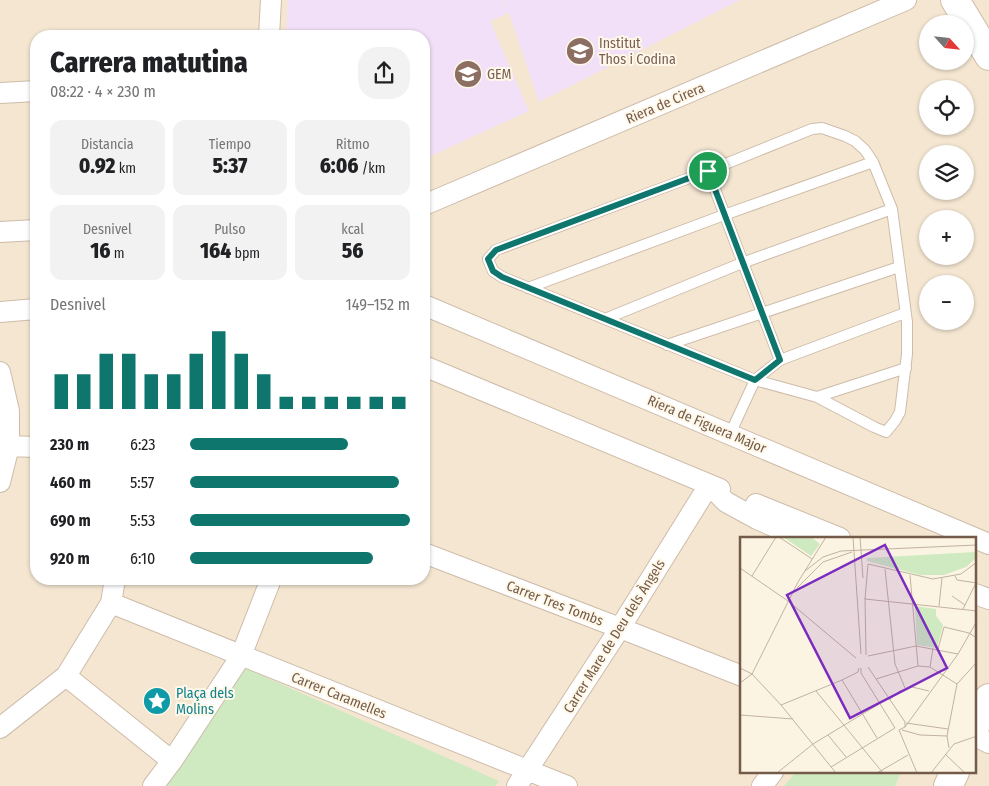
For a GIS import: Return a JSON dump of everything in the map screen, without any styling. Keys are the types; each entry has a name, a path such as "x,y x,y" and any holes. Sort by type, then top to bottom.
{"street":[{"path":"269,30 271,0"},
{"name":"Riera de Cirera","path":"430,202 906,0"},
{"path":"955,0 989,56"},
{"path":"0,93 30,91"},
{"path":"0,232 30,230"},
{"name":"Riera de Figuera Major","path":"430,308 973,537"},
{"path":"0,312 30,310"},
{"path":"430,369 838,537"},
{"path":"0,372 9,411 9,446 0,482"},
{"path":"9,446 30,447"},
{"path":"708,485 726,502 798,537"},
{"name":"Carrer Mare de Deu dels Àngels","path":"523,778 620,628 708,485"},
{"name":"Riera de Figuera Major","path":"976,538 989,544"},
{"name":"Carrer Tres Tombs","path":"430,555 740,675"},
{"path":"0,728 66,676 111,603 114,585"},
{"path":"153,786 172,761 241,656 269,585"},
{"path":"976,594 989,599"},
{"name":"Carrer Caramelles","path":"111,603 241,656 523,778 567,786"},
{"path":"66,676 172,761"},
{"path":"976,724 989,698"},
{"path":"976,736 989,743"},
{"path":"762,786 771,774"},
{"path":"948,786 953,774"}],"lane":[{"path":"812,128 822,128 855,141 865,150 873,162 892,210 907,322 906,368 900,412 886,432 817,397 755,380 502,277 493,271 488,259 496,250 708,171 812,128"},
{"path":"528,288 724,214 873,162"},
{"path":"708,171 780,360"},
{"path":"605,320 742,263 892,210"},
{"path":"668,345 899,267"},
{"path":"730,434 755,380 780,360 905,313"},
{"path":"817,397 906,368"}],"shaded area":[{"path":"0,0 989,0 989,786 0,786"},
{"path":"288,0 503,0 506,8 504,0 740,0 539,102 509,13 490,21 529,111 430,156 430,30 286,30"}],"green space":[{"path":"245,668 499,781 495,786 163,786 160,784"},
{"path":"794,774 900,774 895,786 784,786"}],"place":[{"name":"Institut Thos i Codina","path":"580,51"},
{"name":"GEM","path":"468,74"},
{"name":"Plaça dels Molins","path":"157,701"}],"route":[{"path":"708,171 780,360 755,380 502,277 493,271 488,259 496,250 708,171"}]}
